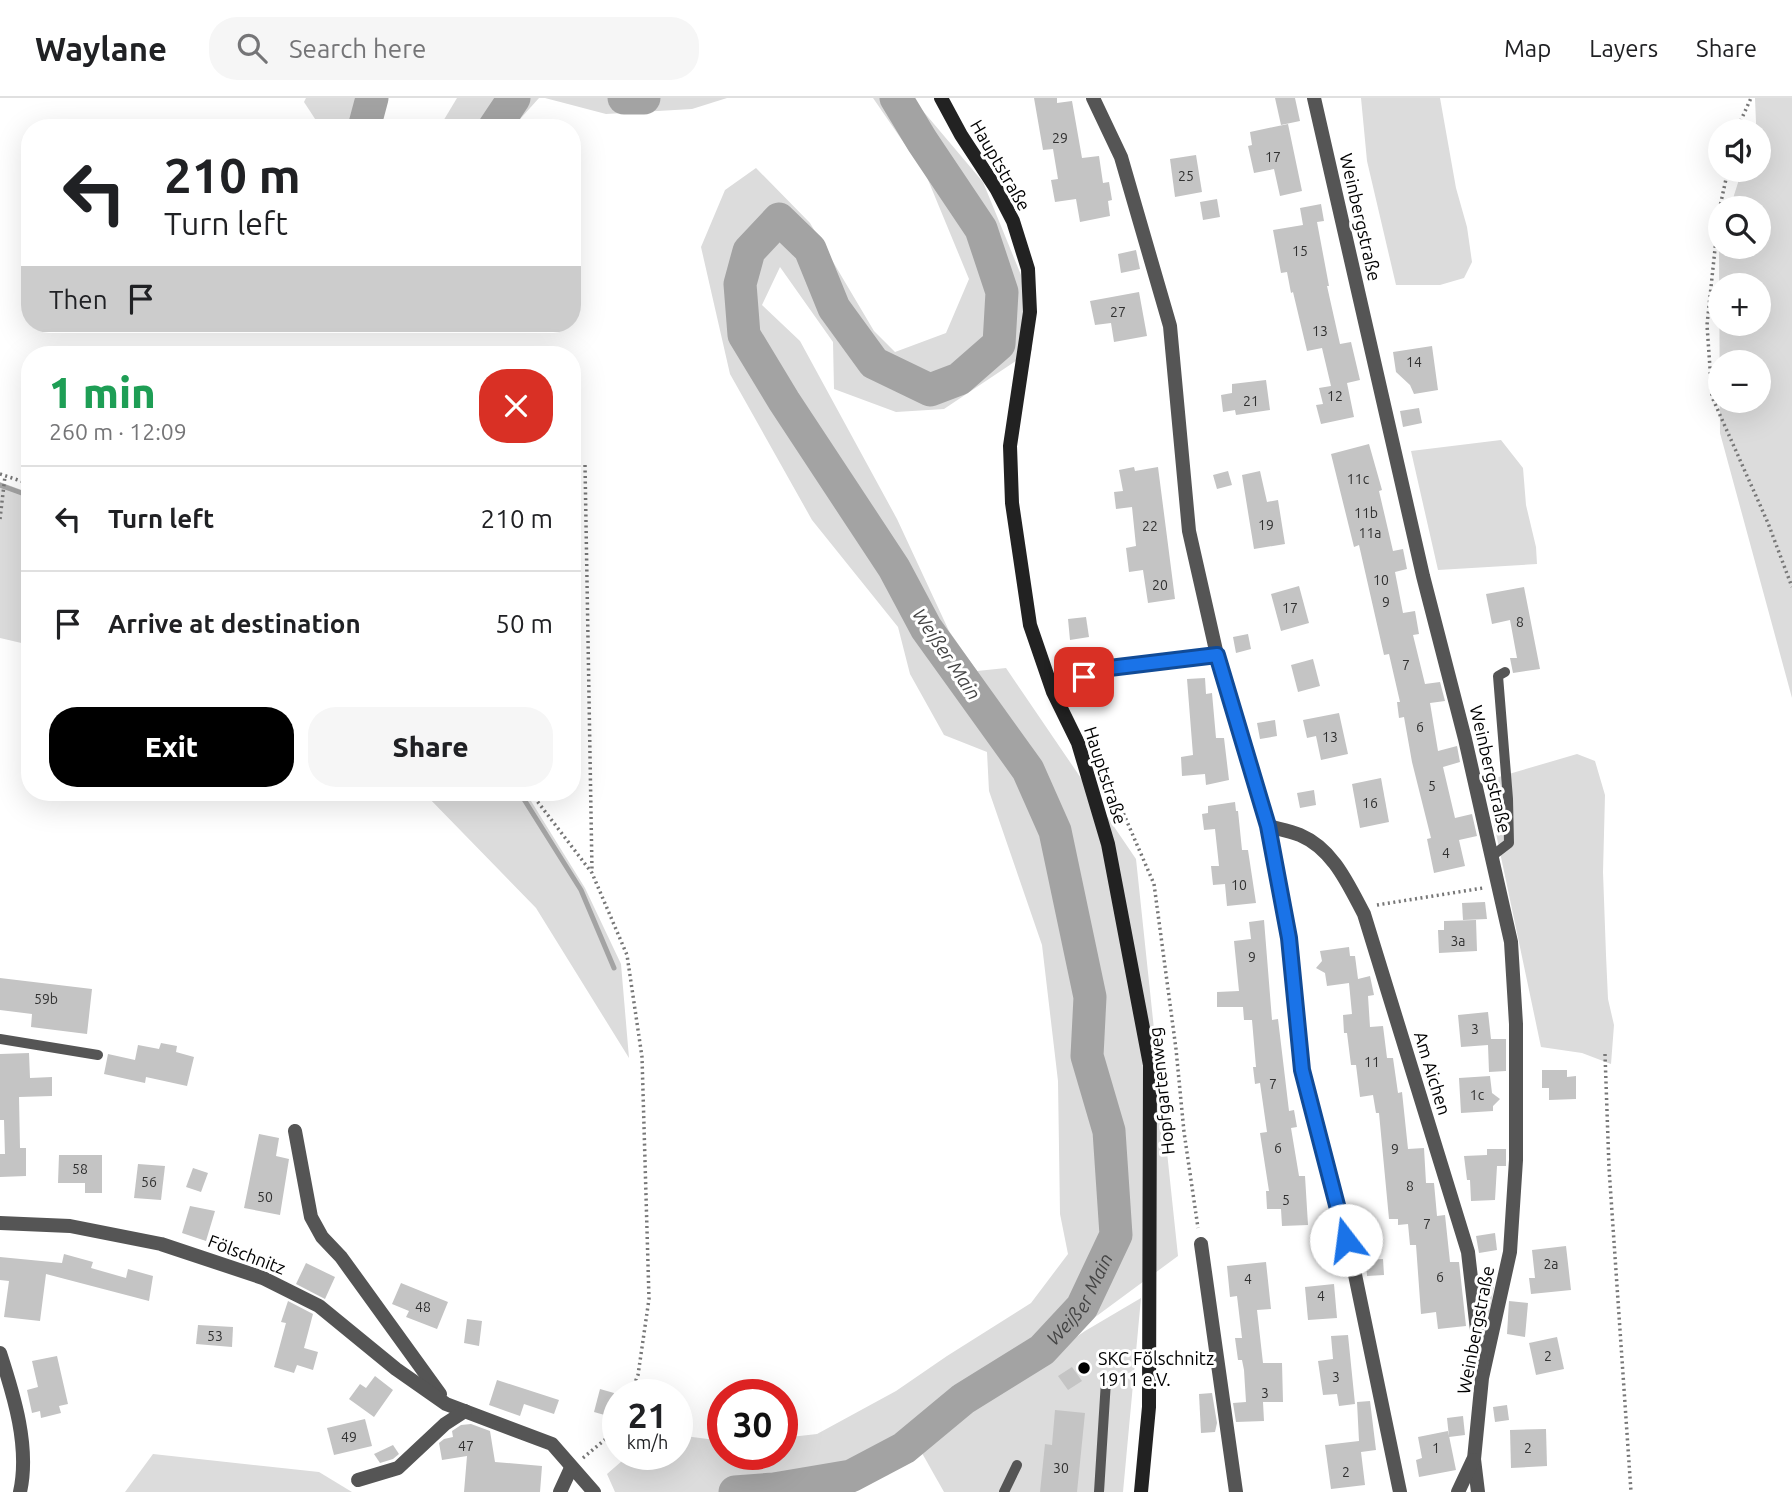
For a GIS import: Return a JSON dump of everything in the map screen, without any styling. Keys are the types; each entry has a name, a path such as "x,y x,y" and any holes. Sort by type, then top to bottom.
{"main road":[{"name":"Hauptstraße","path":"941,98 1013,221 1028,269 1030,312 1010,446 1012,503 1030,625 1053,692 1078,743 1108,844 1150,1065 1149,1407 1141,1492"}],"street":[{"path":"1093,98 1121,156 1170,326 1189,531 1217,655 1268,826 1289,938 1302,1070 1353,1265 1400,1492"},
{"name":"Weinbergstraße","path":"1314,98 1423,576 1511,942 1516,1024 1516,1160 1510,1252 1482,1378 1474,1459"},
{"path":"1081,699 1084,677 1101,669 1217,655"},
{"name":"Am Aichen","path":"1268,826 1301,835 1323,851 1340,869 1361,908 1468,1252 1482,1378"},
{"path":"295,1131 311,1217 322,1237 341,1257 446,1404"},
{"name":"Fölschnitz","path":"0,1223 70,1226 161,1244 262,1278 319,1306 396,1369 446,1404 552,1444 593,1492"},
{"path":"1201,1244 1236,1492"},
{"path":"0,1353 22,1439 20,1492"},
{"path":"358,1480 398,1468 445,1424 465,1411"},
{"path":"1458,1492 1474,1459"},
{"path":"1474,1459 1478,1492"},
{"path":"560,1492 571,1468"}],"lane":[{"path":"1492,856 1509,843 1499,676 1505,672"},
{"path":"0,1039 98,1055"},
{"path":"1099,1492 1106,1381"},
{"path":"1004,1492 1017,1465"}],"path":[{"path":"1741,119 1751,98"},
{"path":"1725,182 1719,211 1707,325 1712,397 1768,523 1792,587"},
{"path":"585,465 592,873"},
{"path":"0,519 3,475 21,481"},
{"name":"Hopfgartenweg","path":"1102,765 1154,884 1175,1037 1184,1132 1201,1244"},
{"path":"537,801 592,873 627,955 642,1057 649,1299 636,1379"},
{"path":"1361,908 1499,886"},
{"path":"1605,1054 1609,1168 1631,1492"},
{"path":"571,1468 602,1442"}],"shaded area":[{"path":"306,98 384,98 379,119 315,119 304,102"},
{"path":"457,98 539,98 520,119 444,119"},
{"path":"545,98 727,98 692,109 606,114"},
{"path":"873,98 912,98 983,182 1021,275 1032,350 944,409 896,412 834,389 833,342 780,267 762,305 800,341 897,519 949,631 977,671 1006,668 1136,859 1178,1256 902,1452 825,1492 615,1492 607,1474 612,1470 693,1470 693,1437 707,1439 707,1470 798,1470 798,1436 817,1434 896,1391 1031,1303 1068,1254 1060,1214 1058,1081 1042,945 989,791 987,752 944,735 910,674 898,627 812,520 730,374 701,247 725,190 756,168 810,223 874,331 895,352 946,333 969,279 926,175"},
{"path":"1361,98 1440,98 1472,262 1464,278 1440,285 1396,285 1367,161"},
{"path":"1755,98 1792,98 1792,698 1720,433 1720,413 1771,413 1771,350 1720,350 1719,336 1771,336 1771,273 1719,273 1719,259 1771,259 1771,196 1734,196 1738,182 1771,182 1771,119 1756,119"},
{"path":"1501,440 1523,468 1526,505 1536,547 1537,564 1438,570 1411,451"},
{"path":"0,482 21,490 21,643 0,638"},
{"path":"1577,754 1595,761 1605,795 1603,872 1606,955 1608,999 1614,1025 1611,1064 1582,1053 1541,1047 1485,781"},
{"path":"432,801 531,801 585,888 621,964 629,1058 536,908"},
{"path":"1480,1284 1494,1287 1484,1344"},
{"name":"SKC Fölschnitz 1911 e.V.","path":"1141,1298 1123,1492 944,1492 918,1446 1085,1331"},
{"path":"153,1454 319,1472 352,1492 125,1492"}],"building":[{"path":"1034,98 1057,98 1057,103 1072,101 1082,158 1099,156 1103,183 1109,182 1112,200 1108,201 1110,216 1080,222 1076,199 1055,202 1051,180 1058,179 1053,149 1043,150"},
{"path":"1275,98 1295,98 1300,121 1281,125"},
{"path":"1288,124 1302,191 1280,196 1274,169 1254,173 1248,146 1252,145 1250,132"},
{"path":"1196,155 1202,192 1175,197 1170,159"},
{"path":"1217,199 1220,217 1203,220 1200,202"},
{"path":"1321,204 1324,221 1317,222 1327,286 1340,344 1351,342 1360,380 1347,383 1354,417 1321,424 1316,405 1323,404 1319,388 1331,386 1322,348 1307,351 1287,272 1281,273 1273,230 1303,225 1300,208"},
{"path":"1136,250 1140,269 1121,273 1118,254"},
{"path":"1139,292 1147,336 1114,342 1111,323 1095,325 1090,301"},
{"path":"1432,346 1438,390 1414,394 1410,385 1396,372 1393,352"},
{"path":"1266,380 1270,410 1236,415 1235,410 1223,412 1221,395 1232,393 1232,384"},
{"path":"1419,408 1422,423 1403,427 1400,411"},
{"path":"1369,444 1382,490 1379,491 1393,551 1403,549 1407,569 1395,572 1403,613 1415,611 1419,634 1413,635 1425,684 1440,682 1445,701 1430,703 1438,751 1457,746 1460,762 1443,767 1455,818 1472,814 1477,836 1459,840 1465,866 1434,873 1427,839 1431,838 1404,717 1399,718 1397,702 1400,702 1389,654 1384,655 1359,545 1354,547 1331,454"},
{"path":"1134,467 1135,471 1158,467 1175,599 1148,603 1143,570 1129,572 1126,548 1136,546 1132,507 1116,509 1114,492 1123,491 1119,470"},
{"path":"1228,471 1232,485 1217,489 1213,475"},
{"path":"1260,471 1267,502 1278,500 1285,544 1254,549 1242,475"},
{"path":"1299,586 1309,623 1281,631 1271,594"},
{"path":"1524,587 1540,669 1513,673 1510,658 1517,658 1510,620 1492,624 1486,594"},
{"path":"1086,617 1089,637 1070,640 1068,619"},
{"path":"1248,634 1251,649 1236,653 1233,637"},
{"path":"1313,659 1320,686 1298,692 1291,665"},
{"path":"1205,678 1206,694 1212,693 1216,738 1224,738 1229,780 1206,785 1205,774 1182,776 1181,757 1193,755 1187,679"},
{"path":"1339,713 1348,754 1321,760 1316,736 1307,738 1303,720"},
{"path":"1275,720 1277,736 1260,739 1257,723"},
{"path":"1381,778 1389,822 1360,828 1352,784"},
{"path":"1314,790 1316,805 1300,808 1297,793"},
{"path":"1235,802 1242,850 1248,850 1256,903 1227,906 1225,884 1213,885 1211,866 1219,866 1215,829 1204,830 1202,814 1208,813 1208,806"},
{"path":"1485,902 1487,919 1463,920 1462,903"},
{"path":"1264,920 1272,1020 1278,1019 1289,1111 1294,1110 1297,1127 1291,1128 1299,1176 1305,1176 1308,1225 1282,1226 1281,1209 1267,1209 1266,1191 1269,1191 1260,1133 1267,1132 1260,1083 1255,1084 1252,1020 1244,1020 1243,1007 1217,1007 1217,992 1239,991 1234,941 1251,939 1249,922"},
{"path":"1476,920 1477,951 1439,953 1438,930 1444,930 1444,921"},
{"path":"1349,947 1350,956 1355,956 1358,979 1370,976 1374,995 1368,996 1370,1027 1383,1026 1387,1058 1393,1058 1398,1093 1402,1092 1408,1149 1424,1148 1426,1183 1434,1183 1437,1216 1445,1215 1450,1262 1459,1262 1466,1326 1438,1329 1436,1312 1421,1314 1416,1245 1410,1245 1408,1224 1398,1225 1398,1219 1389,1219 1379,1113 1376,1113 1373,1095 1360,1097 1356,1065 1351,1065 1347,1033 1344,1033 1343,1015 1352,1014 1349,983 1327,986 1325,973 1316,968 1322,961 1320,951"},
{"path":"0,978 92,989 87,1034 31,1027 32,1014 0,1010"},
{"path":"1488,1012 1491,1039 1506,1039 1506,1071 1489,1072 1488,1045 1461,1047 1458,1015"},
{"path":"161,1043 177,1046 176,1052 194,1057 187,1086 146,1077 145,1083 104,1074 108,1054 135,1060 138,1045 159,1049"},
{"path":"29,1053 30,1078 52,1077 52,1096 19,1097 20,1148 26,1148 26,1176 0,1177 0,1154 5,1154 4,1120 0,1120 0,1054"},
{"path":"1542,1070 1567,1070 1567,1077 1576,1076 1576,1099 1549,1100 1549,1088 1542,1088"},
{"path":"1490,1076 1492,1093 1500,1099 1493,1106 1493,1111 1461,1113 1459,1078"},
{"path":"259,1134 279,1138 276,1156 289,1159 280,1215 244,1208"},
{"path":"1487,1149 1506,1149 1506,1166 1497,1166 1495,1200 1471,1201 1470,1180 1467,1180 1464,1156 1487,1155"},
{"path":"59,1155 102,1155 102,1193 85,1193 85,1183 58,1183"},
{"path":"138,1164 165,1166 161,1200 134,1198"},
{"path":"193,1168 208,1173 201,1192 186,1187"},
{"path":"190,1206 215,1211 206,1241 182,1233"},
{"path":"1495,1233 1497,1250 1479,1253 1476,1236"},
{"path":"1566,1246 1571,1290 1531,1294 1529,1278 1535,1278 1532,1250"},
{"path":"64,1254 93,1262 91,1268 126,1278 128,1269 153,1276 149,1301 46,1274 40,1321 4,1317 9,1281 0,1280 0,1257 62,1263"},
{"path":"1383,1259 1384,1275 1367,1276 1366,1260"},
{"path":"1266,1262 1271,1309 1257,1310 1263,1363 1282,1363 1283,1402 1263,1402 1264,1421 1236,1422 1233,1403 1246,1402 1244,1370 1242,1360 1238,1360 1235,1338 1242,1338 1237,1296 1230,1297 1227,1266"},
{"path":"306,1263 335,1277 325,1299 296,1284"},
{"path":"401,1283 448,1302 437,1329 406,1317 409,1311 392,1304"},
{"path":"1334,1284 1337,1318 1308,1320 1305,1287"},
{"path":"288,1301 313,1314 304,1348 318,1352 313,1370 297,1365 294,1373 274,1367 286,1323 281,1322"},
{"path":"1509,1301 1528,1303 1525,1337 1507,1334"},
{"path":"467,1319 482,1321 479,1346 464,1343"},
{"path":"198,1325 233,1327 232,1347 196,1344"},
{"path":"1348,1335 1355,1404 1339,1406 1337,1394 1323,1395 1318,1361 1333,1359 1331,1336"},
{"path":"1557,1337 1564,1369 1536,1375 1529,1343"},
{"path":"57,1356 68,1404 59,1406 61,1413 41,1418 40,1411 32,1413 27,1390 38,1387 32,1361"},
{"path":"1072,1367 1082,1381 1068,1390 1058,1376"},
{"path":"375,1376 393,1390 374,1417 349,1399 360,1384 366,1388"},
{"path":"497,1380 559,1400 554,1414 524,1404 520,1416 489,1405"},
{"path":"600,1389 602,1390 602,1414 594,1412"},
{"path":"1212,1393 1217,1423 1215,1432 1201,1433 1199,1394"},
{"path":"1370,1401 1376,1450 1361,1452 1365,1485 1331,1489 1325,1445 1359,1441 1357,1402"},
{"path":"1507,1405 1509,1420 1495,1422 1493,1407"},
{"path":"1055,1410 1085,1413 1077,1492 1040,1492 1045,1444 1052,1445"},
{"path":"1463,1416 1465,1435 1449,1437 1447,1418"},
{"path":"365,1419 372,1446 334,1455 327,1428"},
{"path":"471,1424 490,1431 495,1462 542,1466 540,1492 464,1492 467,1456 442,1460 439,1443 453,1437 452,1431 461,1425"},
{"path":"1546,1429 1547,1466 1511,1468 1510,1430"},
{"path":"1448,1431 1456,1470 1419,1477 1416,1460 1422,1458 1418,1437"},
{"path":"393,1445 399,1454 380,1463 374,1454"}],"waterway":[{"name":"Weißer Main","path":"366,119 372,98"},
{"name":"Weißer Main","path":"500,119 514,98"},
{"name":"Weißer Main","path":"624,98 644,98"},
{"name":"Weißer Main","path":"735,1492 774,1489 851,1476 904,1448 963,1399 1042,1350 1082,1307 1116,1235 1109,1131 1087,1056 1090,997 1055,831 1028,770 926,628 894,568 744,335 740,284 749,251 779,219 810,249 834,308 874,363 930,390 959,379 999,344 1002,292 981,229 896,98"},
{"path":"0,485 21,493"},
{"path":"525,801 581,890 614,968"}],"place":[{"name":"SKC Fölschnitz 1911 e.V.","path":"1084,1368"}],"route":[{"path":"1084,677 1101,669 1217,655 1268,826 1289,938 1302,1070 1346,1240"}]}
